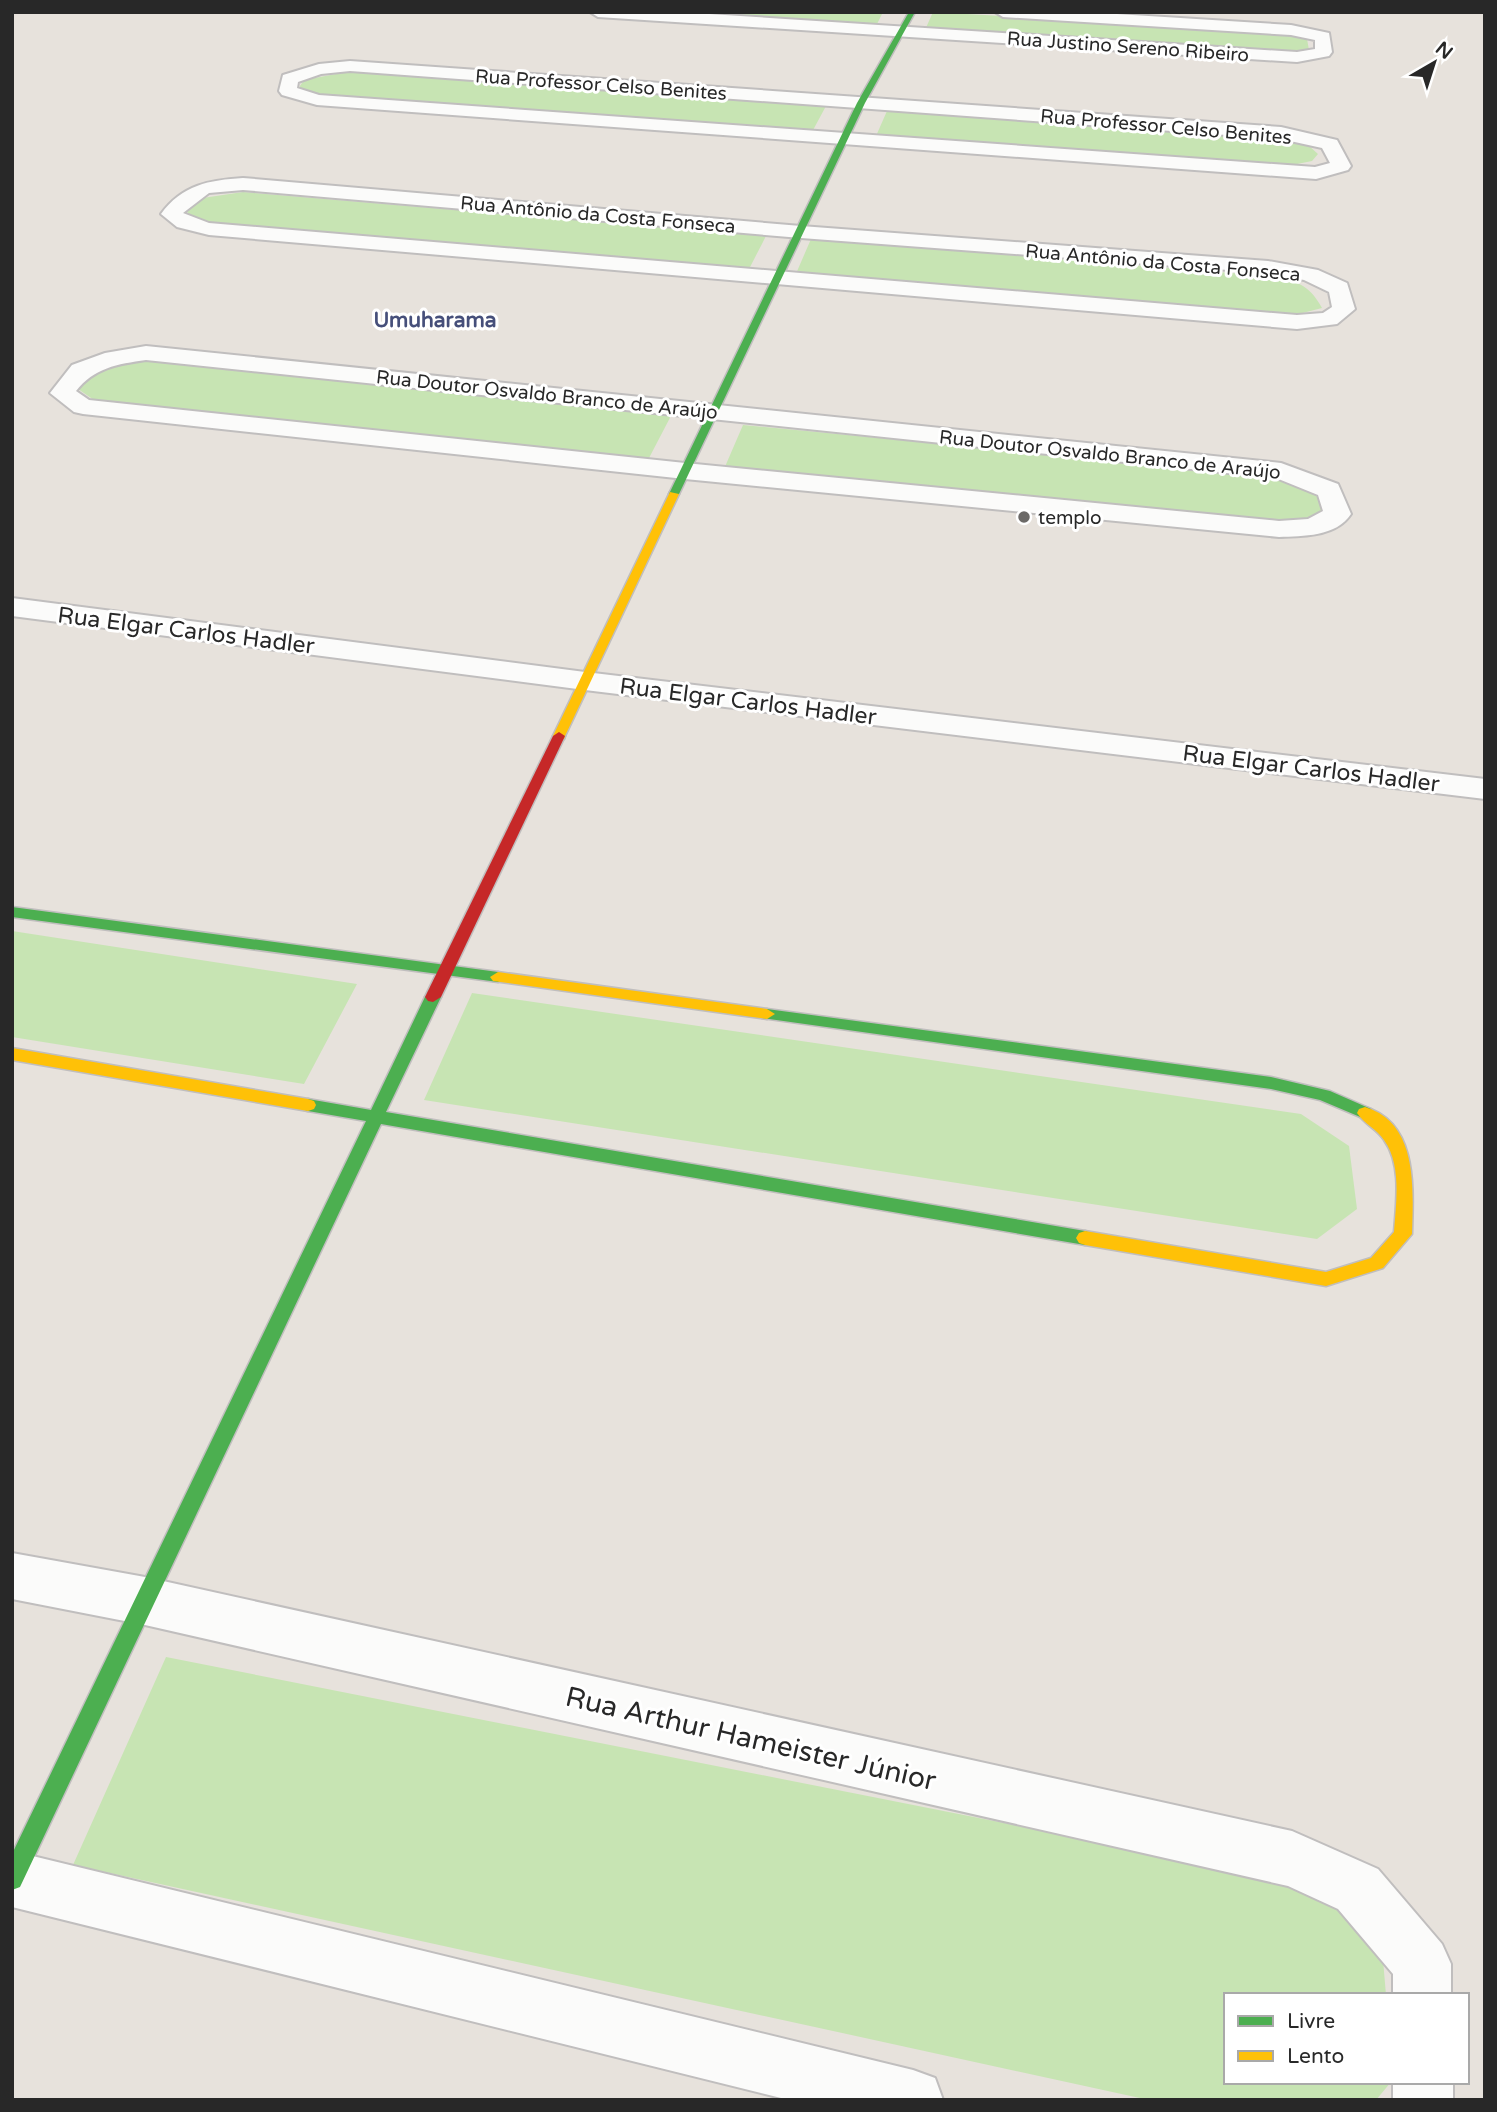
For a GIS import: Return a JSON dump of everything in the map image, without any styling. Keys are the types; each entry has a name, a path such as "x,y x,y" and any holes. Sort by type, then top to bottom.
{"street":[{"name":"Rua Justino Sereno Ribeiro","path":"598,12 1297,57 1323,52 1323,37 1291,30 1003,12"},
{"path":"912,12 898,32 861,103 12,1879 913,2100"},
{"name":"Rua Professor Celso Benites","path":"350,66 1281,133 1330,144 1340,166 1316,173 844,140 317,100 288,91 289,79 319,69 350,66"},
{"name":"Rua Antônio da Costa Fonseca","path":"243,184 801,232 1268,267 1310,275 1339,288 1344,309 1329,319 1297,322 778,276 209,229 184,223 171,215 191,191 215,185 243,184"},
{"name":"Rua Doutor Osvaldo Branco de Araújo","path":"146,353 1281,471 1329,490 1338,514 1314,527 1279,529 685,471 83,407 62,393 80,370 113,358 146,353"},
{"name":"Rua Elgar Carlos Hadler","path":"12,607 585,681 1485,789"},
{"path":"12,912 1222,1075 1324,1093 1385,1126 1403,1156 1403,1234 1377,1263 1326,1279 12,1054"},
{"name":"Rua Arthur Hameister Júnior","path":"12,1576 145,1601 1292,1859 1358,1889 1422,1964 1422,1993"}],"green space":[{"path":"647,12 883,12 876,26"},
{"path":"933,12 1288,33 1307,39 1309,50 1288,53 925,30"},
{"path":"352,71 826,106 812,132 323,96 298,89 304,80"},
{"path":"887,111 1282,138 1308,145 1318,154 1312,161 1287,166 876,136"},
{"path":"243,192 766,236 748,271 214,224 194,219 187,212 196,199"},
{"path":"811,239 1268,276 1300,284 1312,293 1322,308 1287,317 795,276"},
{"path":"153,361 673,412 649,458 94,400 78,389 103,369 131,362"},
{"path":"743,425 1276,476 1316,492 1326,511 1307,520 1270,523 724,469"},
{"path":"12,931 357,984 304,1084 12,1037"},
{"path":"472,993 1301,1114 1349,1146 1357,1209 1317,1239 424,1100"},
{"path":"166,1657 1312,1884 1382,1948 1386,1993 1224,1993 1224,2084 1389,2084 1376,2100 1149,2100 73,1865"}],"traffic: fast":[{"path":"674,494 861,103 912,12"},
{"path":"12,912 498,977"},
{"path":"12,1879 433,997"},
{"path":"767,1014 1271,1083 1324,1095 1365,1113"},
{"path":"308,1105 1085,1238"}],"traffic: slow":[{"path":"559,736 674,494"},
{"path":"498,977 767,1014"},
{"path":"12,1054 308,1105"},
{"path":"1085,1238 1326,1279 1377,1263 1403,1234 1403,1166 1392,1137 1381,1124 1365,1113"}],"traffic: jam":[{"path":"433,997 559,736"}],"place":[{"name":"templo","path":"1024,517"}],"district":[{"name":"Umuharama","path":"435,320"}]}
